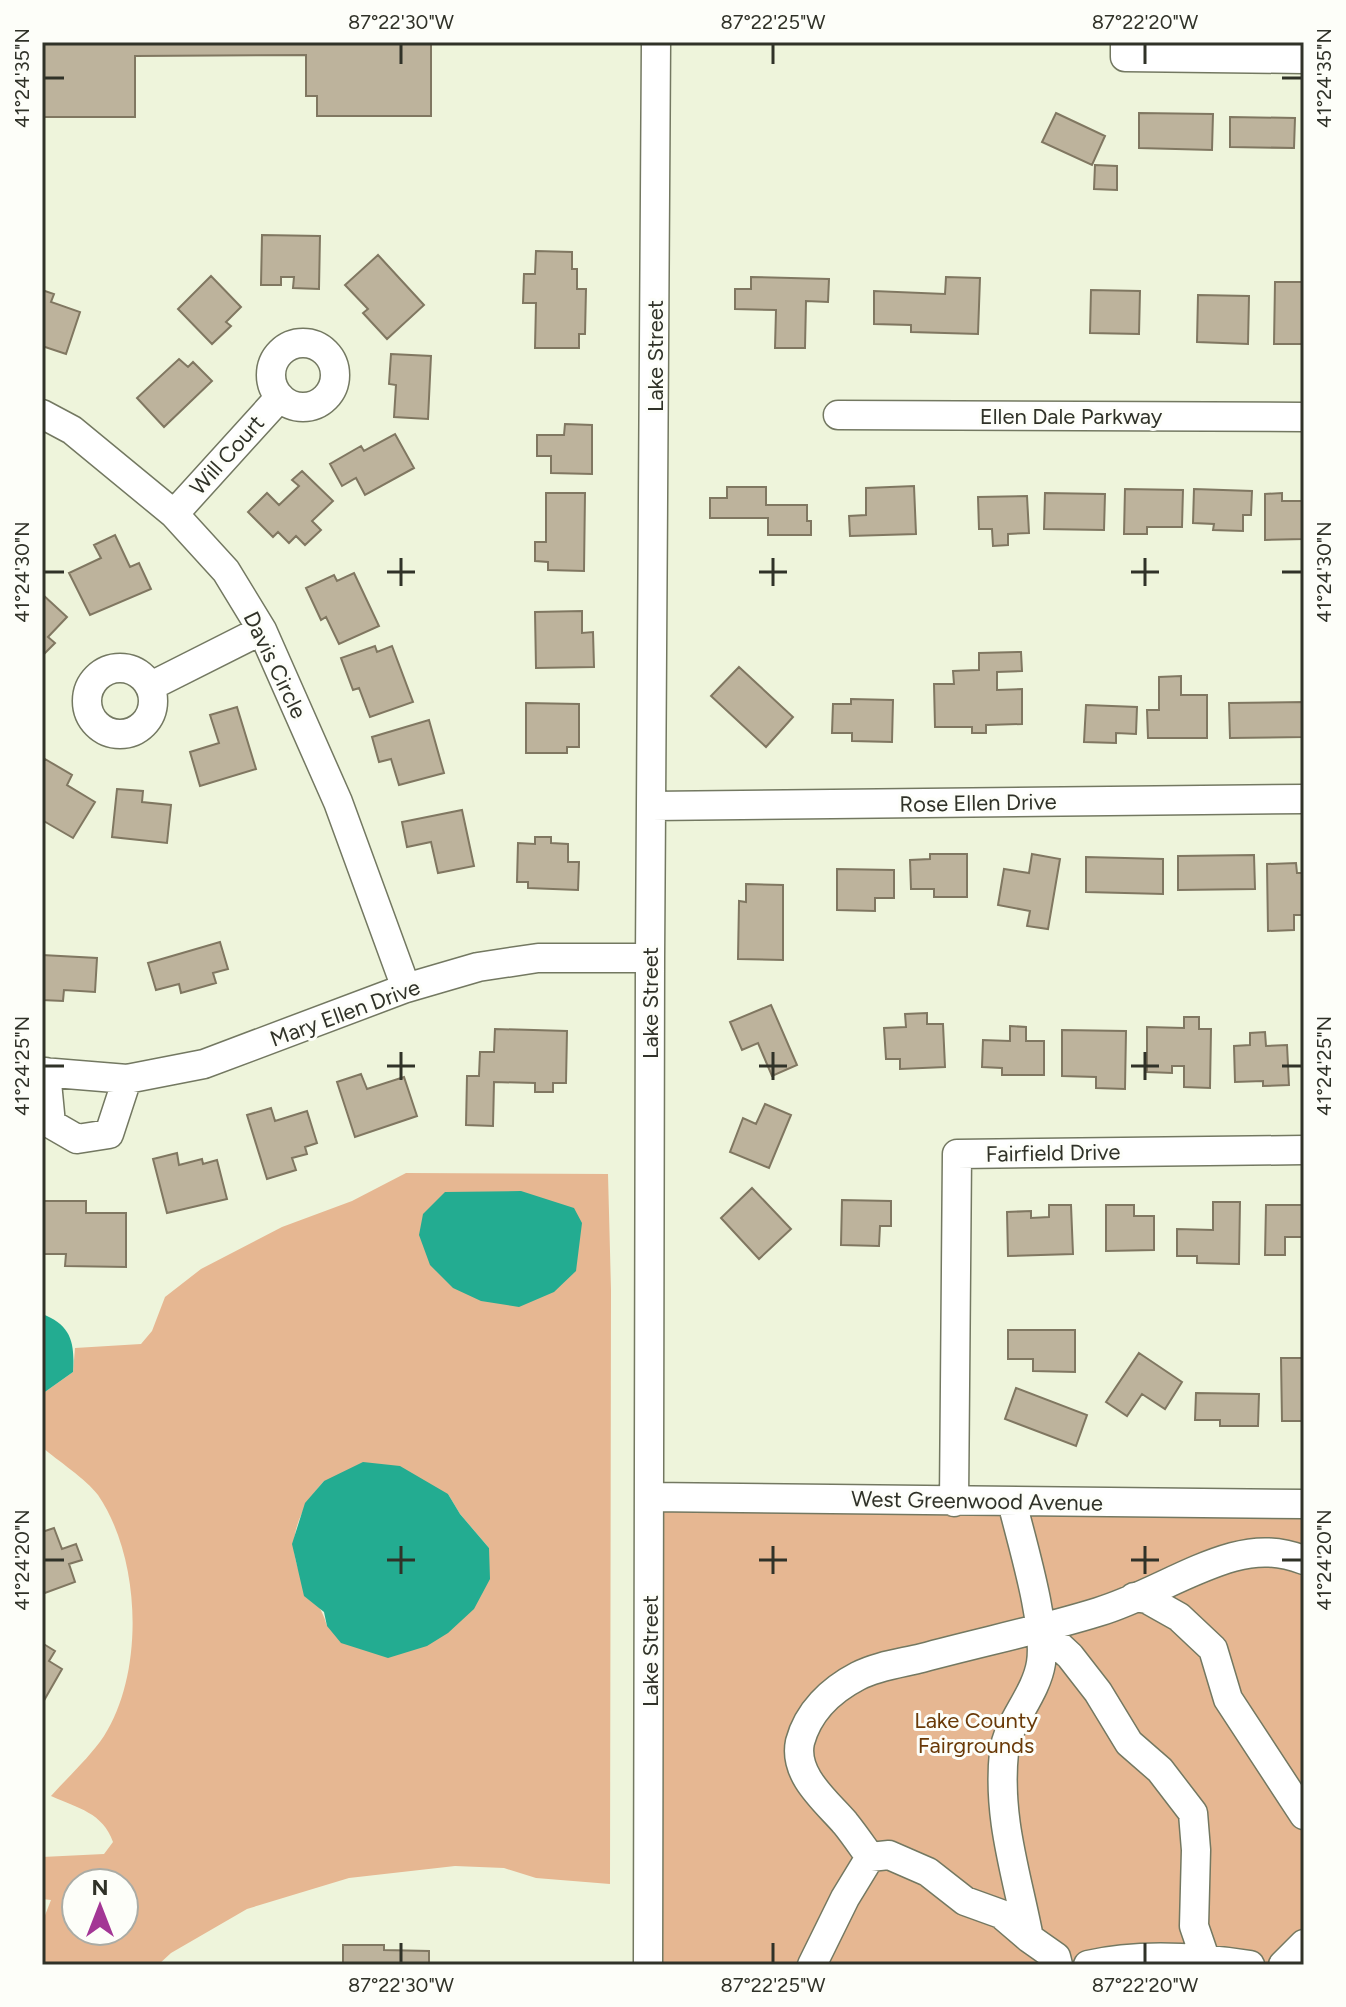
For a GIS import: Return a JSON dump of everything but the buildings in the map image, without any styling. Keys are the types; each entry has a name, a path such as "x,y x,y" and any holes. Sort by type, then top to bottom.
{"street":[{"name":"Lake Street","path":"648,1965 656,42"},
{"path":"1125,50 1304,59"},
{"name":"Will Court","path":"174,514 280,397"},
{"name":"Davis Circle","path":"42,414 72,430 174,514 226,571 262,630 338,802 406,988"},
{"name":"Ellen Dale Parkway","path":"838,415 1304,417"},
{"path":"151,686 262,630"},
{"name":"Rose Ellen Drive","path":"652,806 1304,799"},
{"name":"Mary Ellen Drive","path":"44,1072 127,1079 204,1064 406,988 478,967 538,958 650,958"},
{"path":"44,1072 51,1124 77,1139 109,1134 127,1079"},
{"name":"Fairfield Drive","path":"954,1502 957,1154 1304,1150"},
{"name":"West Greenwood Avenue","path":"650,1497 1304,1504"},
{"path":"1012,1502 1041,1629 1041,1663 1037,1677 1004,1750 1002,1813 1029,1938"},
{"path":"870,1857 821,1799 800,1765 800,1744 820,1702 860,1675 1103,1611 1235,1557 1279,1551 1304,1560"},
{"path":"1134,1597 1147,1599 1179,1617 1213,1649 1228,1699 1304,1815"},
{"path":"1041,1629 1070,1656 1098,1692 1129,1743 1160,1770 1193,1813 1196,1850 1194,1926 1206,1961"},
{"path":"870,1857 889,1855 928,1872 965,1901 1001,1914 1056,1957 1058,1965"},
{"path":"814,1963 845,1898 870,1857"},
{"path":"1283,1965 1304,1944"},
{"path":"1088,1965 1146,1958 1250,1965"}],"green space":[{"path":"406,1173 608,1174 611,1290 610,1884 536,1878 504,1868 455,1866 349,1878 247,1909 171,1953 158,1965 42,1965 42,1923 51,1900 42,1899 42,1857 104,1854 113,1842 109,1832 96,1818 51,1796 98,1744 117,1710 126,1680 132,1615 130,1582 112,1521 93,1489 42,1447 42,1394 73,1372 75,1348 141,1344 152,1331 165,1297 201,1269 282,1227 352,1201","holes":["324,1481 448,1494 460,1514 489,1548 327,1626 298,1568 294,1544 303,1510"]},
{"name":"Lake County Fairgrounds","path":"648,1499 1304,1500 1304,1965 648,1965"}],"water":[{"path":"521,1191 574,1208 582,1223 576,1271 554,1292 519,1307 481,1301 453,1288 430,1265 419,1235 423,1214 445,1192"},
{"path":"42,1314 59,1323 69,1336 73,1372 42,1394"},
{"path":"363,1462 400,1466 448,1494 460,1514 489,1548 490,1579 474,1609 448,1633 427,1646 388,1658 341,1643 327,1626 324,1612 304,1596 292,1544 305,1503 324,1481"}]}
